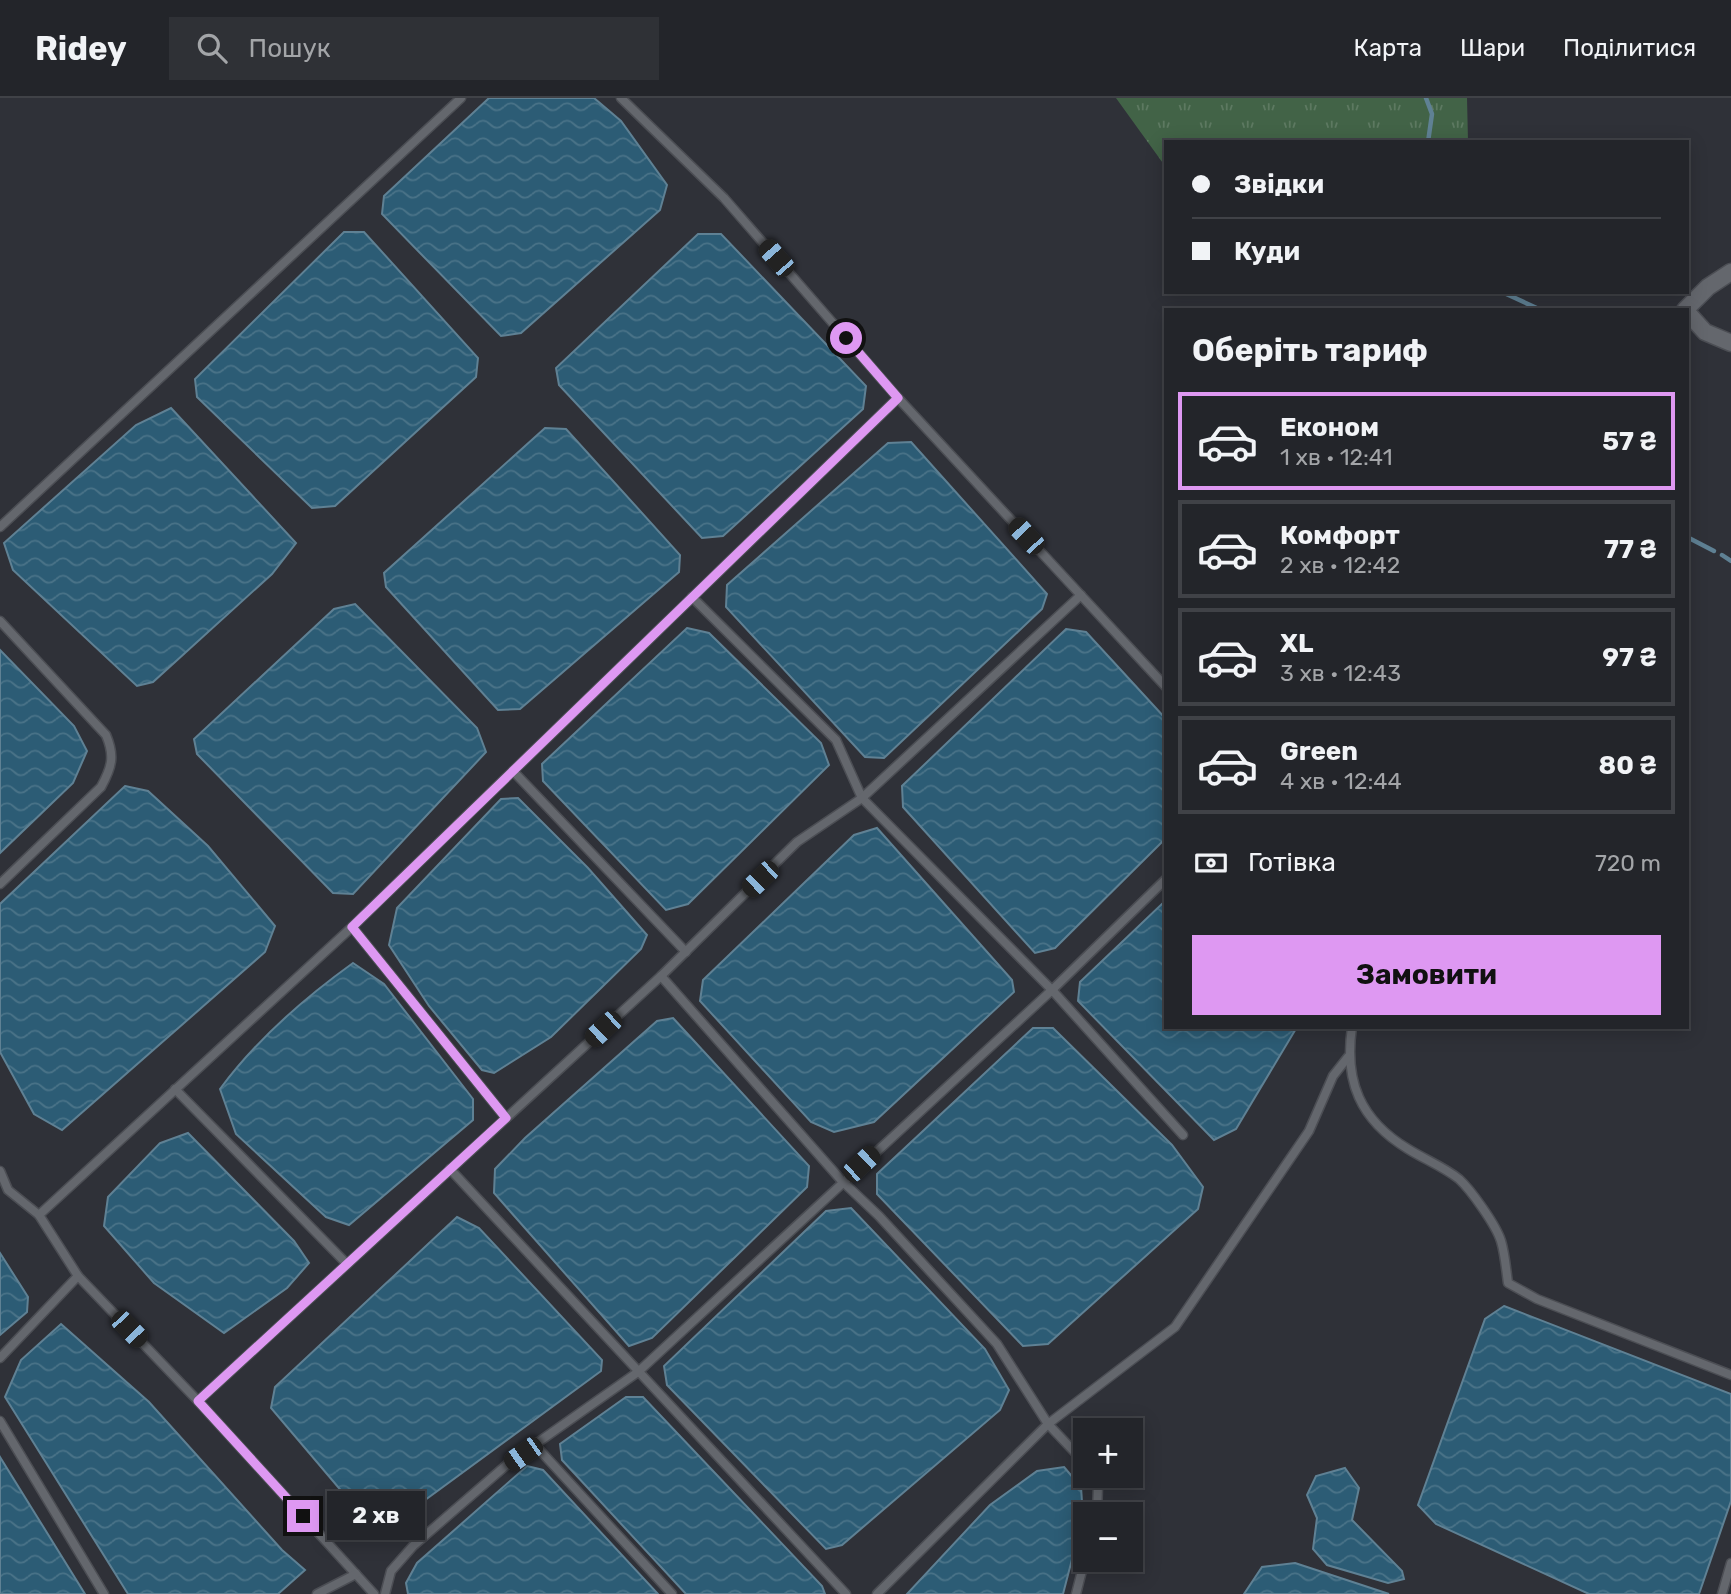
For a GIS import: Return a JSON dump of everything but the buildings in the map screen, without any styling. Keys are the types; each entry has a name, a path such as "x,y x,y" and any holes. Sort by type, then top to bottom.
{"street":[{"path":"1688,308 1708,287 1731,272"},
{"path":"1689,313 1705,332 1731,343"}],"lane":[{"path":"0,527 461,98"},
{"path":"621,98 724,198 898,398 1164,685"},
{"path":"38,1215 352,927 898,398"},
{"path":"198,1401 662,976 797,842 862,798 1081,595"},
{"path":"692,597 835,740 862,798 1052,989 1183,1135"},
{"path":"0,621 106,735 113,752 111,768 102,787 0,884"},
{"path":"513,771 686,952"},
{"path":"385,1594 391,1571 412,1546 510,1462 638,1372 1052,989 1164,881"},
{"path":"352,927 506,1118"},
{"path":"662,976 842,1181 879,1216 997,1344 1048,1424 1073,1450"},
{"path":"1352,1029 1348,1057 1357,1095 1375,1123 1396,1142 1451,1174 1474,1197 1501,1239 1508,1283 1537,1299 1731,1375"},
{"path":"877,1594 1048,1424 1174,1327 1309,1131 1333,1076 1348,1057"},
{"path":"175,1089 347,1264"},
{"path":"450,1170 638,1372 751,1488 846,1594"},
{"path":"0,1171 8,1190 38,1215 78,1276 198,1401 374,1594"},
{"path":"0,1358 78,1276"},
{"path":"0,1421 104,1594"},
{"path":"535,1445 672,1594"},
{"path":"1721,1594 1731,1563"},
{"path":"1076,1594 1082,1572"},
{"path":"317,1594 356,1574"}],"green space":[{"path":"1116,98 1467,98 1468,140 1164,140 1164,165"}],"water":[{"path":"489,98 594,98 621,121 667,185 660,210 521,333 501,336 382,214 384,196"},
{"path":"344,232 364,232 478,358 476,377 335,506 312,508 197,397 195,379"},
{"path":"698,234 721,234 866,386 863,409 723,536 702,538 559,385 556,368"},
{"path":"171,408 296,543 272,574 153,682 137,686 13,570 4,543 136,425"},
{"path":"545,428 566,429 680,555 679,572 520,709 498,710 386,587 384,573"},
{"path":"911,442 1047,594 1042,609 884,758 865,757 726,607 727,585 888,443"},
{"path":"355,604 477,728 486,752 353,894 333,893 197,754 194,739 334,609"},
{"path":"687,628 709,633 821,743 829,765 688,904 666,910 543,781 542,764"},
{"path":"1066,629 1086,632 1164,717 1164,840 1055,948 1035,953 903,807 902,786"},
{"path":"0,650 74,726 87,751 73,783 0,853"},
{"path":"125,786 148,791 208,846 275,926 265,952 62,1130 34,1114 0,1052 0,904"},
{"path":"518,798 588,868 647,935 641,949 551,1037 494,1073 482,1070 429,1006 389,945 397,908 501,799"},
{"path":"877,828 1012,980 1014,992 874,1122 834,1132 811,1122 700,1001 703,980 854,835"},
{"path":"1164,902 1164,1029 1296,1029 1236,1129 1214,1140 1078,1001 1080,982"},
{"path":"353,963 384,984 473,1099 473,1120 349,1225 326,1217 236,1134 220,1089 249,1053 282,1021"},
{"path":"673,1018 809,1166 807,1187 652,1338 629,1346 494,1193 495,1169 525,1138 657,1021"},
{"path":"1033,1028 1053,1028 1172,1145 1203,1187 1198,1209 1048,1344 1023,1346 877,1194 877,1174"},
{"path":"188,1133 294,1241 309,1263 287,1288 224,1333 154,1283 104,1226 108,1197 160,1143"},
{"path":"851,1208 985,1349 1009,1390 1000,1410 842,1545 826,1549 667,1385 664,1366 826,1211"},
{"path":"457,1217 479,1228 602,1360 601,1371 391,1525 366,1520 271,1408 275,1387"},
{"path":"0,1253 28,1297 27,1312 0,1335"},
{"path":"1504,1306 1731,1394 1731,1501 1699,1594 1589,1594 1436,1524 1418,1505 1485,1319"},
{"path":"61,1324 149,1402 282,1550 305,1570 278,1594 128,1594 5,1397 21,1360"},
{"path":"626,1397 643,1397 822,1586 825,1594 686,1594 562,1460 560,1444"},
{"path":"0,1457 85,1594 0,1594"},
{"path":"527,1466 543,1470 658,1594 408,1594 406,1583 417,1563"},
{"path":"1064,1467 1073,1478 1073,1488 1081,1488 1082,1502 1073,1502 1073,1556 1063,1594 907,1594 990,1505 1037,1471"},
{"path":"1345,1468 1359,1488 1352,1520 1402,1571 1404,1579 1388,1583 1327,1565 1313,1549 1317,1518 1307,1495 1316,1476"},
{"path":"1295,1563 1389,1594 1244,1594 1262,1567"}],"waterway":[{"path":"1426,98 1432,114 1428,140"},
{"path":"1506,294 1537,308"},
{"path":"1689,538 1714,551"},
{"path":"1722,555 1731,561"}],"route":[{"path":"303,1516 198,1401 506,1118 352,927 898,398 846,338"}]}
